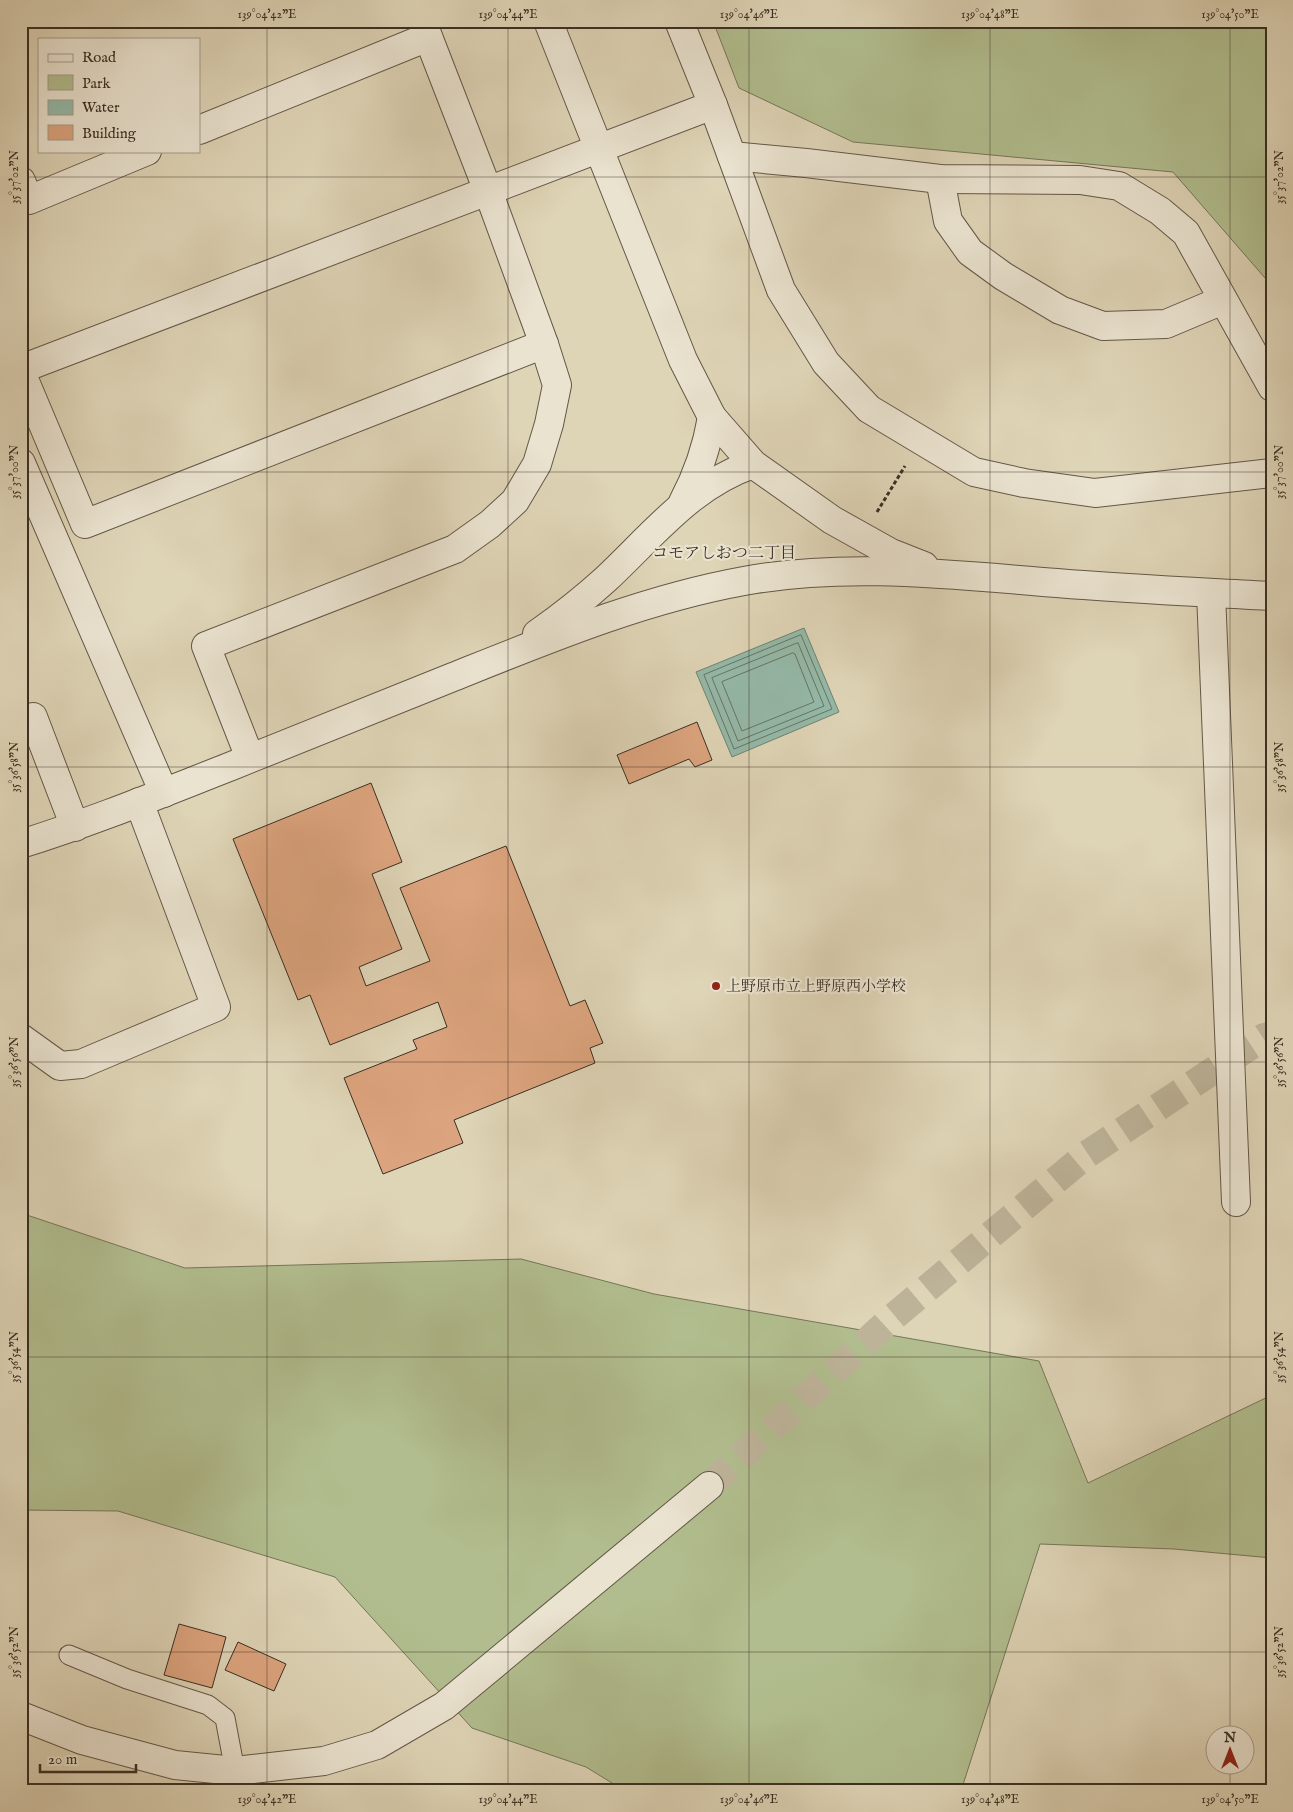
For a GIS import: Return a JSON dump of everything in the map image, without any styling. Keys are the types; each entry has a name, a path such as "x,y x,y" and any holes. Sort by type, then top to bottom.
{"street":[{"path":"548,21 683,360 712,417 753,464 832,520 891,553 941,573"},
{"path":"679,21 713,105 781,290 826,363 869,410 974,472 1024,483 1095,493 1272,473"},
{"path":"200,130 425,29 488,191 557,385 537,464 515,501 455,549 206,646 250,758"},
{"path":"544,344 84,524 21,370 713,105"},
{"path":"21,181 29,200 146,152"},
{"path":"732,156 806,162 940,179 1080,180 1119,186 1160,211 1186,233 1272,387"},
{"path":"940,179 948,221 970,252 1002,276 1060,310 1103,326 1166,324 1223,300"},
{"path":"681,505 693,482 707,446 712,417"},
{"path":"21,463 152,798 216,1007 81,1064 60,1066 21,1038"},
{"path":"510,654 564,615 605,579 681,505 732,471 753,464"},
{"path":"21,844 76,827 152,798 510,654 634,609 746,580 813,573 870,571 941,573 1061,584 1272,596"},
{"path":"1211,593 1236,1202"},
{"path":"21,721 33,718 76,827"},
{"path":"21,1716 82,1740 175,1765 235,1770 324,1762 377,1745 444,1706 709,1486"}],"lane":[{"path":"69,1655 127,1679 208,1705 225,1718 235,1770"}],"path":[{"path":"862,538 921,440"}],"green space":[{"path":"713,21 1272,21 1272,286 1173,172 853,142 739,88"},
{"path":"21,1213 185,1268 521,1259 654,1294 1039,1361 1088,1483 1272,1395 1272,1558 1174,1549 1040,1544 961,1791 625,1791 586,1767 472,1728 335,1577 118,1511 21,1510"}],"water":[{"path":"804,628 839,712 732,757 696,672"}],"building":[{"path":"697,722 712,760 695,767 689,759 629,784 617,755"},
{"path":"371,783 402,862 372,874 402,949 359,967 366,986 430,961 400,888 506,846 570,1006 585,1000 603,1043 590,1048 595,1063 454,1120 463,1143 383,1174 344,1078 417,1049 413,1040 447,1027 438,1002 330,1045 310,995 298,1000 233,839"},
{"path":"179,1624 226,1637 212,1688 164,1675"},
{"path":"238,1642 286,1664 274,1691 225,1670"}],"tunnel":[{"path":"709,1486 892,1318 1086,1155 1264,1037 1272,1035"}],"place":[{"name":"上野原市立上野原西小学校","path":"716,986"}],"district":[{"name":"コモアしおつ二丁目","path":"724,554"}]}
